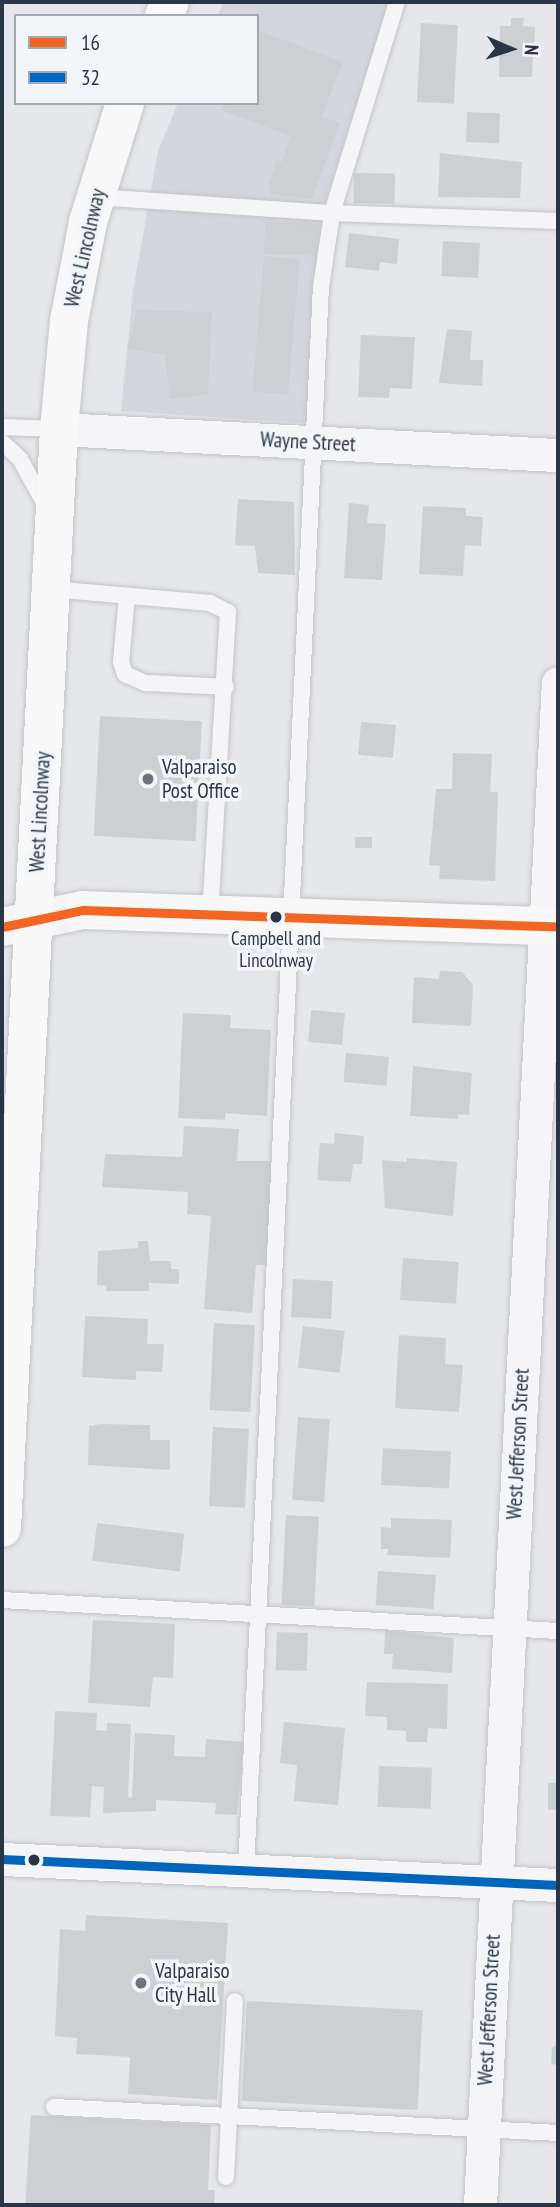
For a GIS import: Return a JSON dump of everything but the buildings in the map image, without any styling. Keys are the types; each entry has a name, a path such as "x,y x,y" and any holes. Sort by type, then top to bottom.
{"main road":[{"name":"West Lincolnway","path":"2,1528 18,922 51,589 59,429 69,321 95,197 124,105"},
{"path":"83,910 552,927"}],"street":[{"name":"Wayne Street","path":"59,429 558,455"},
{"name":"West Jefferson Street","path":"480,2205 509,1627 552,927 558,683"},
{"path":"18,922 83,910"},
{"path":"2,1859 558,1885"}],"lane":[{"path":"246,1870 295,918 321,287 332,213 397,2"},
{"path":"95,197 332,213 558,221"},
{"path":"2,427 59,429"},
{"path":"2,442 20,459 54,522"},
{"path":"51,589 210,603 228,612 226,687 210,916"},
{"path":"127,596 121,662 125,674 145,682 226,687"},
{"path":"2,1600 258,1617 558,1631"},
{"path":"226,2176 235,2001"},
{"path":"54,2107 558,2133"}],"shaded area":[{"path":"224,2 389,2 325,202 306,423 121,411 133,291 158,151 177,105 259,105 259,14 218,14"}],"transit line":[{"name":"16","path":"2,927 83,910 558,927"},
{"name":"32","path":"2,1859 558,1885"}],"place":[{"name":"Valparaiso Post Office","path":"148,779"},
{"name":"Campbell and Lincolnway","path":"276,917"},
{"name":"Valparaiso City Hall","path":"141,1983"}]}
